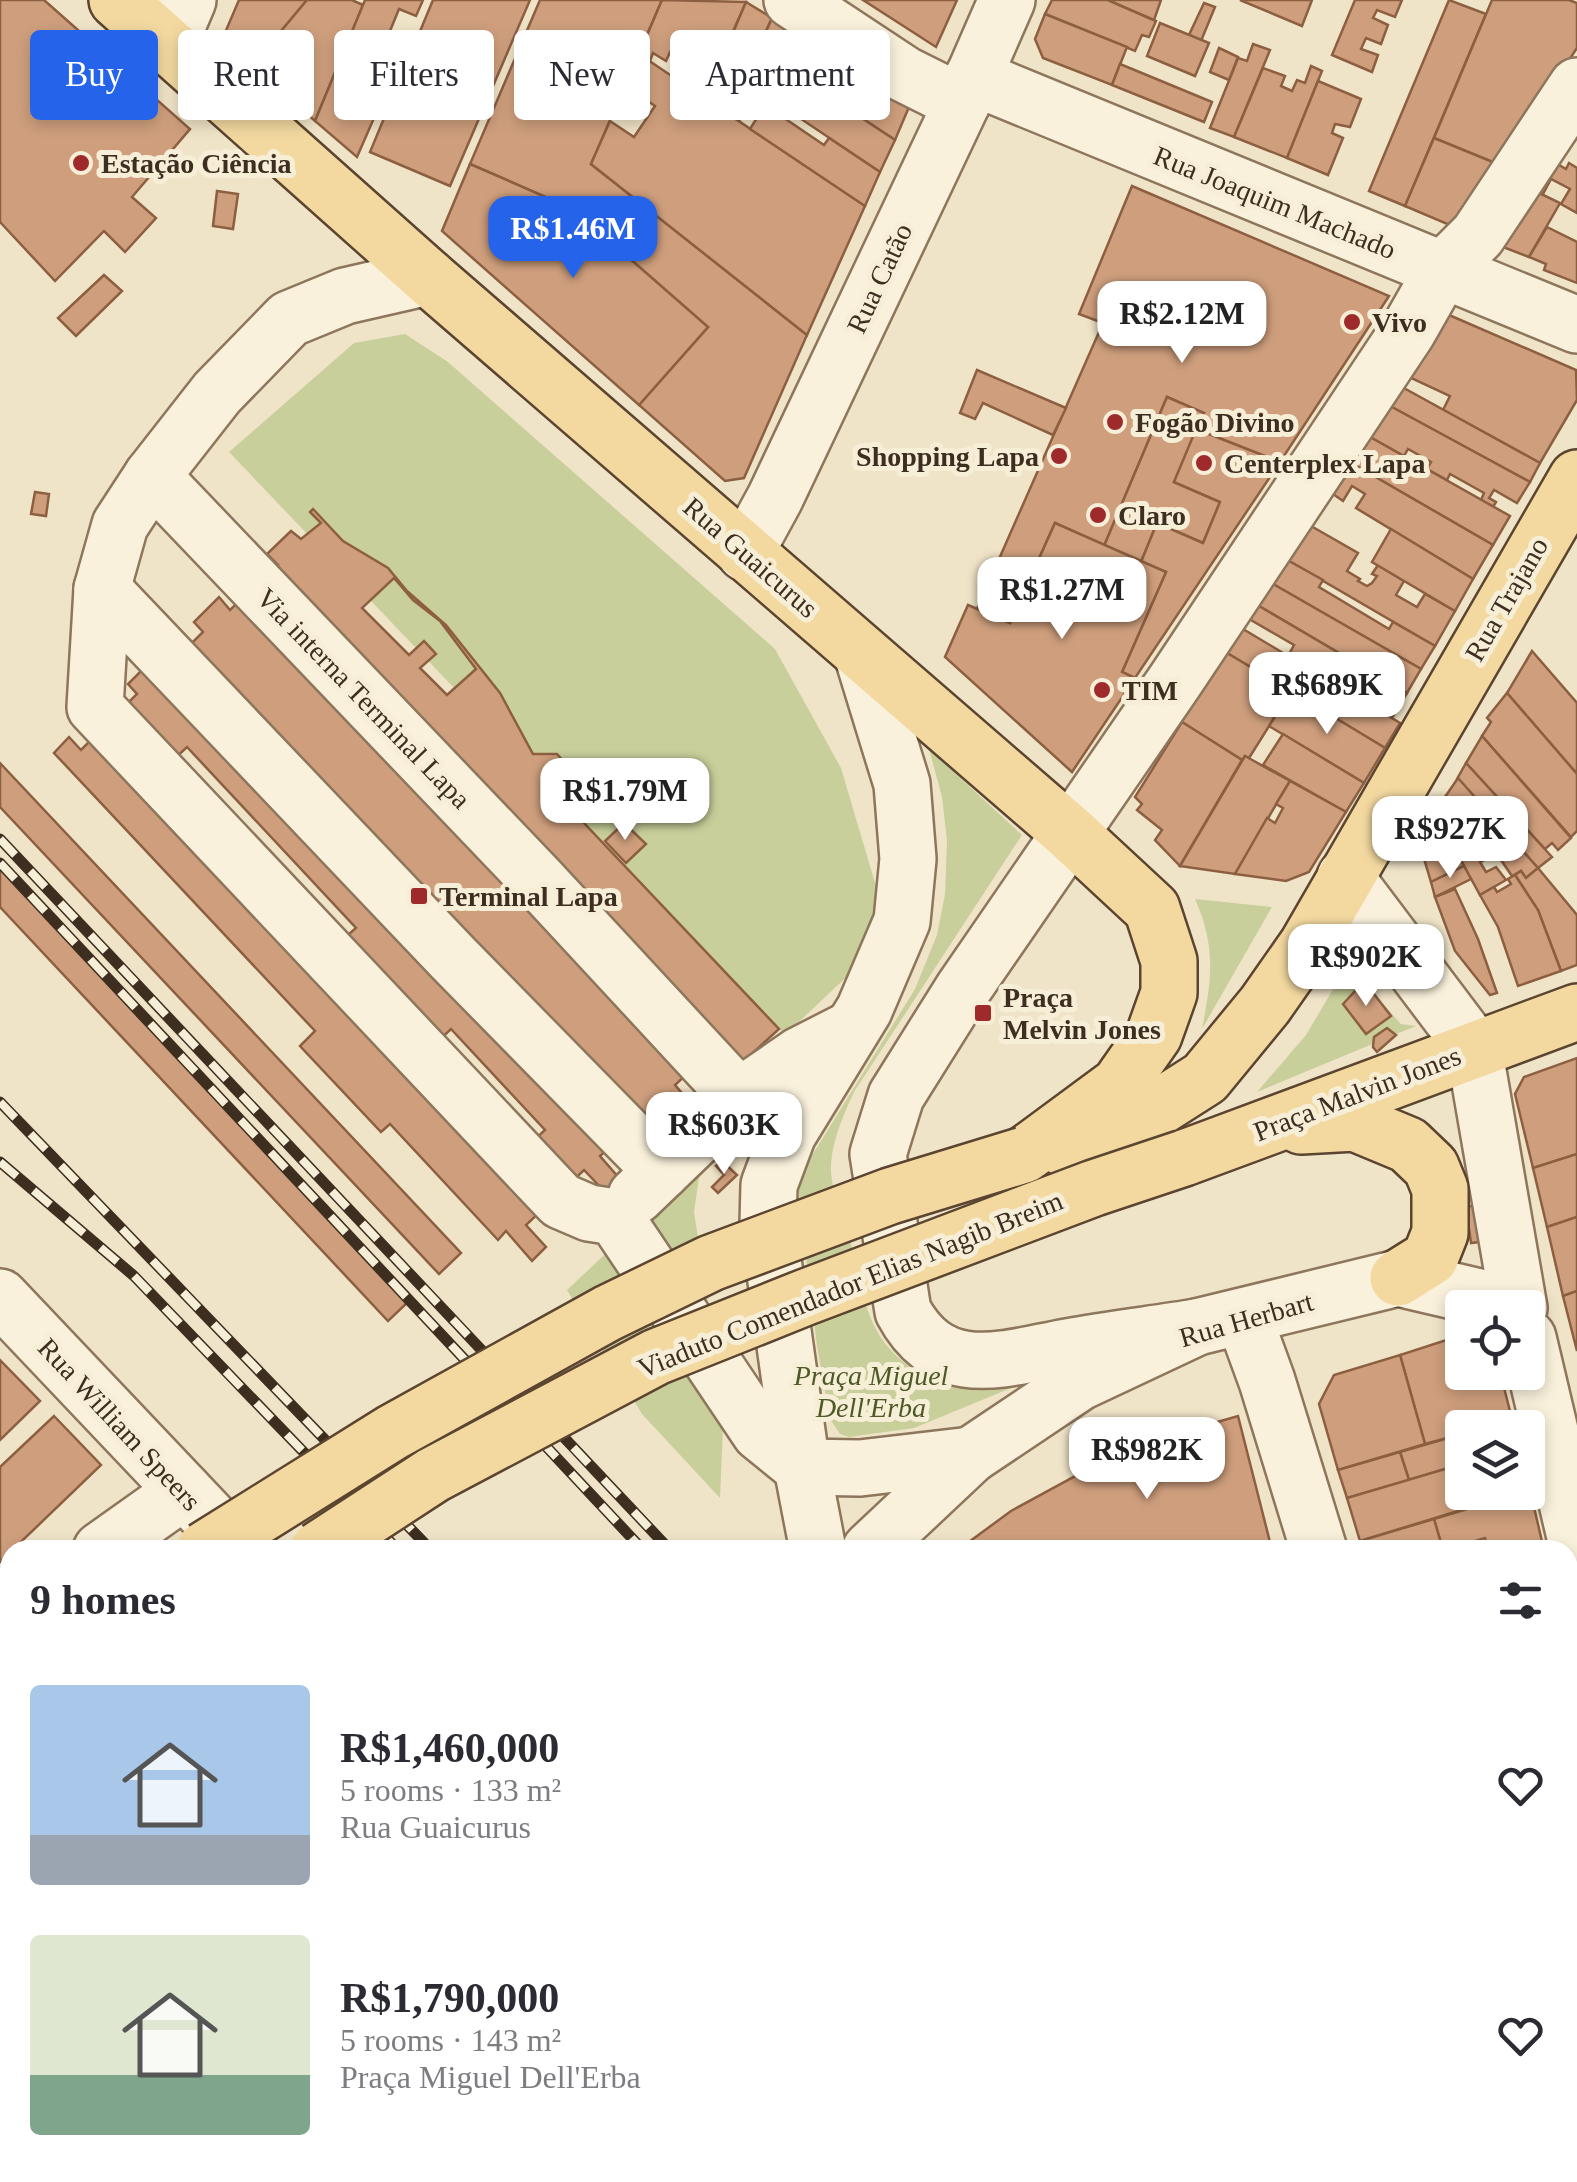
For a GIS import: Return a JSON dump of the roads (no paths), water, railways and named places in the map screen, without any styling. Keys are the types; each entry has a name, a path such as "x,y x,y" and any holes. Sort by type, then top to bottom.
{"main road":[{"name":"Rua Guaicurus","path":"117,0 178,22 428,277 1069,832 1152,909 1169,962 1169,993 1154,1035 1119,1085 1024,1155"},
{"name":"Rua Trajano","path":"1344,877 1577,478"},
{"path":"1024,1155 1090,1143 1136,1122 1205,1078 1284,977 1344,877"},
{"path":"1474,1048 1577,1012"},
{"name":"Praça Malvin Jones","path":"1184,1158 1474,1048"},
{"path":"1268,1127 1355,1123 1397,1139 1420,1154 1431,1167 1440,1189 1440,1233 1430,1258 1398,1278"},
{"name":"Viaduto Comendador Elias Nagib Breim","path":"220,1540 393,1432 608,1313 694,1271 890,1196 1024,1155"},
{"name":"Viaduto Comendador Elias Nagib Breim","path":"333,1540 433,1475 656,1357 806,1296 1184,1158"}],"street":[{"name":"Rua Joaquim Machado","path":"792,0 904,74 967,90 1577,326"},
{"name":"Rua Catão","path":"744,554 776,498 1007,0"},
{"path":"1316,1540 1267,1381 1221,1322 994,1363 941,1352 912,1329 902,1311 878,1154 896,1096 963,989 1408,331 1442,271 1478,236 1577,86"},
{"path":"428,277 345,296 289,320 217,393 152,476 120,525 102,589 95,706 562,1201 589,1213 615,1217 760,1433 802,1467 860,1468 971,1455"},
{"name":"Via interna Terminal Lapa","path":"152,476 739,1097"},
{"path":"102,589 662,1171"},
{"path":"816,1540 768,1224 769,1185 788,1134 854,1028 887,962 902,920 908,859 902,784 862,654"},
{"name":"Praça Malvin Jones","path":"1344,877 1474,1048"},
{"path":"615,1217 739,1097 800,1055 854,1028"},
{"path":"1474,1048 1516,1290"},
{"name":"Rua Herbart","path":"881,1540 971,1455 1080,1382 1221,1322 1398,1278 1450,1290"},
{"name":"Rua William Speers","path":"0,1297 231,1540"},
{"path":"1540,1390 1576,1540"},
{"path":"115,1540 184,1491"}],"railway":[{"path":"0,839 661,1540"},
{"path":"0,863 634,1540"},
{"path":"0,1102 421,1540"},
{"path":"0,1162 134,1276 388,1540"}],"place":[{"name":"Estação Ciência","path":"81,163"},
{"name":"Vivo","path":"1352,322"},
{"name":"Fogão Divino","path":"1115,422"},
{"name":"Shopping Lapa","path":"1059,456"},
{"name":"Centerplex Lapa","path":"1204,463"},
{"name":"Claro","path":"1098,515"},
{"name":"TIM","path":"1102,690"},
{"name":"Terminal Lapa","path":"419,896"},
{"name":"Praça Melvin Jones","path":"983,1013"}],"park label":[{"name":"Praça Miguel Dell'Erba","path":"871,1391"}]}
